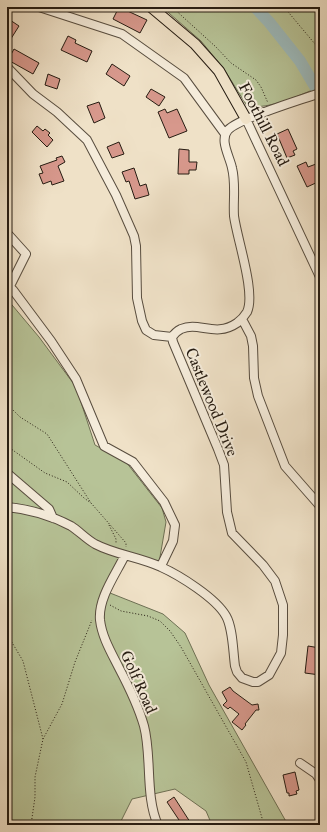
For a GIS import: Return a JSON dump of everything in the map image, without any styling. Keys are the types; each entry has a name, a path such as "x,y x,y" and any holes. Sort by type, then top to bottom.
{"main road":[{"name":"Foothill Road","path":"151,7 195,44 219,71 246,119"}],"street":[{"path":"39,7 122,34 184,78 225,134"},
{"path":"7,67 33,94 57,112 87,140 116,195 134,236 136,246 137,298 142,321 146,330 154,335 172,337"},
{"path":"320,93 246,119 229,129 225,134 224,142 232,167 235,183 234,218 249,292 247,311 242,319 251,336 253,346 254,378 258,396 285,466 320,506"},
{"name":"Foothill Road","path":"246,119 320,276"},
{"path":"7,232 26,254 8,285 51,341 76,379 104,446 133,462 164,502 175,524 173,541 161,566"},
{"name":"Castlewood Drive","path":"7,507 20,508 53,518 72,526 94,544 161,566 201,591 219,607 226,616 237,672 242,678 258,682 269,675 281,653 283,635 283,606 274,581 263,565 232,533 227,512 224,465 172,337 181,329 189,327 218,330 225,329 231,327 242,319"},
{"path":"7,473 49,509 53,518"},
{"name":"Golf Road","path":"122,553 102,601 100,618 103,633 135,699 144,727 152,805 158,825"},
{"path":"300,763 316,774 320,780"}],"path":[{"path":"172,7 216,47 231,63 256,80 272,110"},
{"path":"284,7 320,50"},
{"path":"7,404 20,417 47,434 91,503 126,543 122,553 117,548 116,539 108,523"},
{"path":"7,446 45,472 67,482 91,503"},
{"path":"102,601 122,611 148,616 160,621 170,631 181,647 246,762 264,825"},
{"path":"31,825 35,797 35,777 43,739 62,704 75,662 94,617"},
{"path":"7,634 23,661 43,739"}],"green space":[{"path":"162,7 320,7 320,87 275,104 256,107 247,106 224,69 201,41"},
{"path":"7,299 39,337 76,387 95,445 126,462 162,508 166,522 159,563 123,550 105,591 163,614 185,633 209,685 288,825 212,825 206,811 175,789 132,799 119,825 7,825"}],"building":[{"path":"119,7 147,20 140,33 113,19"},
{"path":"7,18 19,26 7,45"},
{"path":"68,36 76,40 75,43 92,51 87,62 61,50"},
{"path":"14,49 39,63 33,74 8,60"},
{"path":"112,64 130,76 124,86 106,74"},
{"path":"48,74 60,79 57,89 45,85"},
{"path":"151,89 165,97 159,106 146,97"},
{"path":"99,102 105,118 94,123 87,106"},
{"path":"165,109 167,113 177,109 187,131 169,138 158,112"},
{"path":"37,126 43,131 45,129 50,133 48,135 53,140 47,147 32,132"},
{"path":"288,129 297,149 293,151 295,155 287,158 277,134"},
{"path":"119,142 124,154 112,158 107,147"},
{"path":"179,149 189,150 189,162 197,162 196,170 189,170 189,174 178,174"},
{"path":"62,156 65,162 58,166 64,181 52,185 51,181 43,184 39,174 43,173 40,166 57,160 56,158"},
{"path":"306,162 308,167 316,164 320,173 320,181 307,187 297,166"},
{"path":"134,168 140,186 146,184 149,195 135,199 129,181 126,182 122,172"},
{"path":"308,646 320,648 318,663 320,663 320,675 305,673"},
{"path":"230,687 252,705 258,704 259,710 256,710 242,730 232,722 239,714 230,707 228,709 223,705 227,701 222,692"},
{"path":"295,772 299,790 296,791 297,794 289,796 283,775"},
{"path":"174,797 192,825 172,825 179,820 167,802"}],"waterway":[{"path":"255,7 300,61 316,88"}]}
